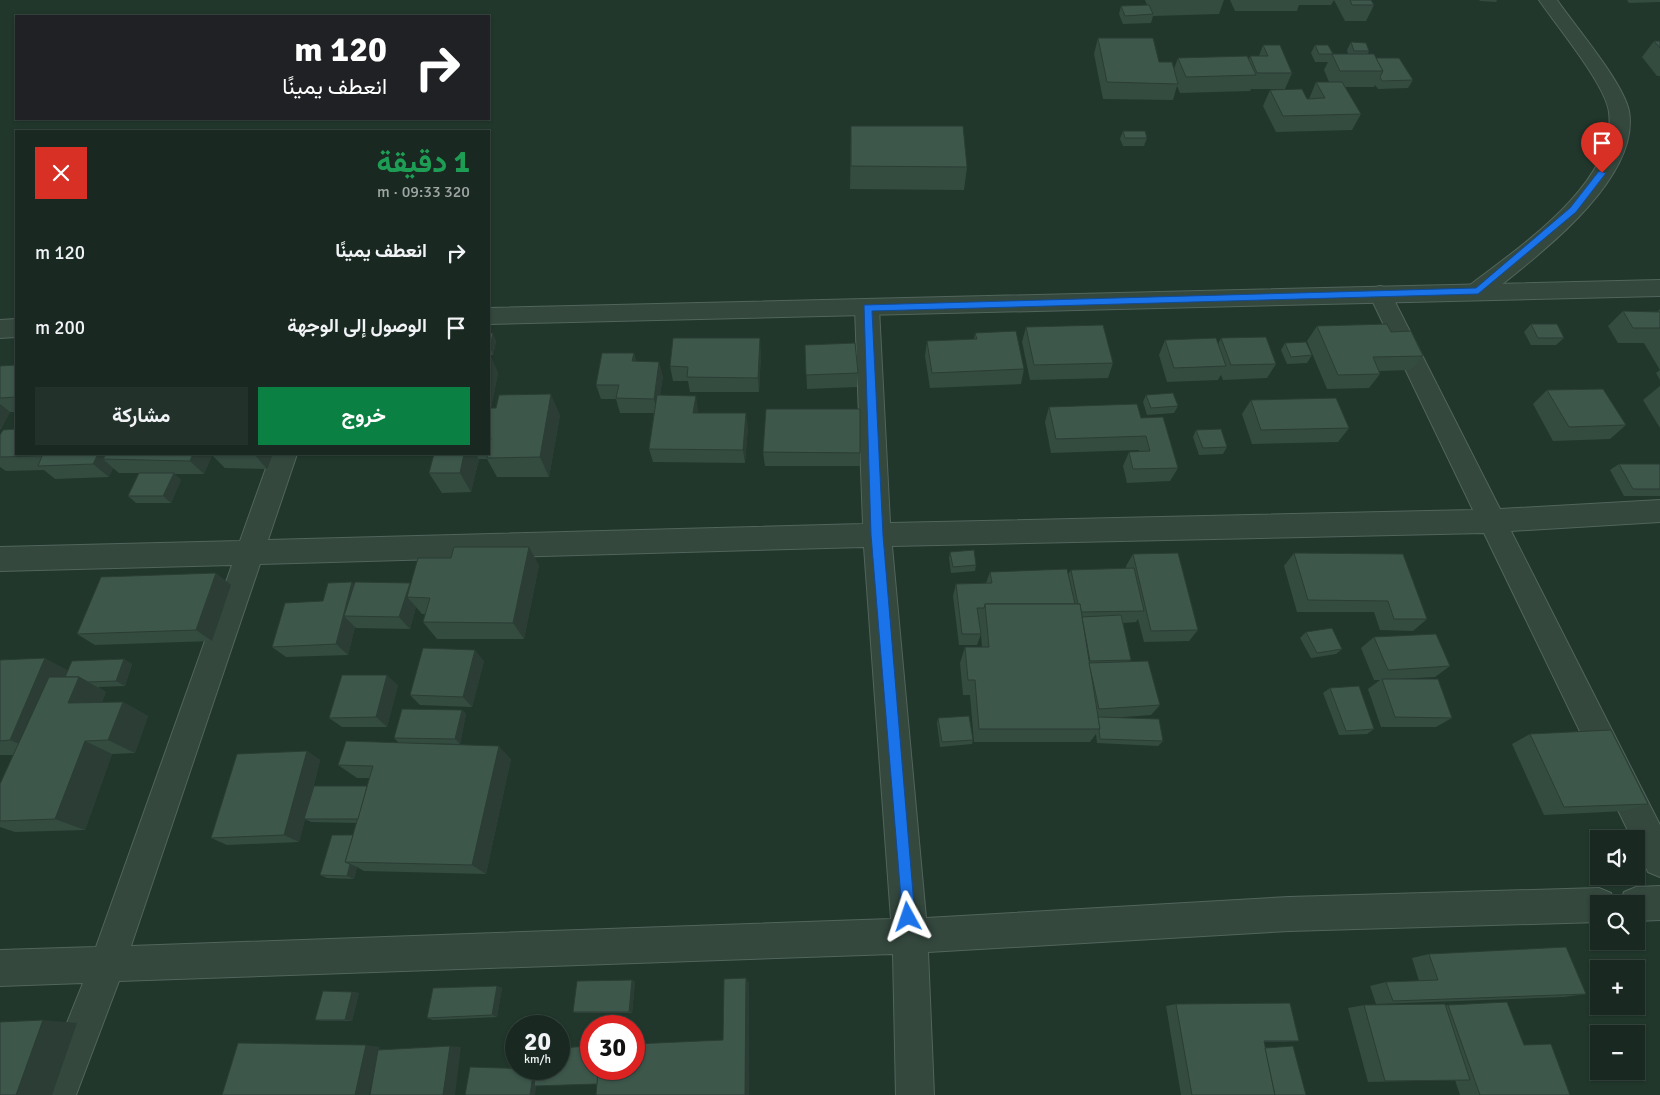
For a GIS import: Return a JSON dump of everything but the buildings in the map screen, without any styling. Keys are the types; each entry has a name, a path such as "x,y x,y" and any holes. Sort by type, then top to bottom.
{"street":[{"path":"1478,291 1573,210 1611,160 1619,134 1619,112 1606,83 1548,0"},
{"path":"490,316 1660,288"},
{"path":"1380,294 1660,860"},
{"path":"867,308 877,535 910,936 915,1095"},
{"path":"0,329 15,328"},
{"path":"57,1095 108,963 284,455"},
{"path":"0,559 877,535 1492,521 1660,511"},
{"path":"1645,904 1660,903"},
{"path":"0,968 910,936 1289,914 1590,905"}],"route":[{"path":"908,917 877,535 867,308 1478,291 1548,234 1573,210 1602,173"}]}
